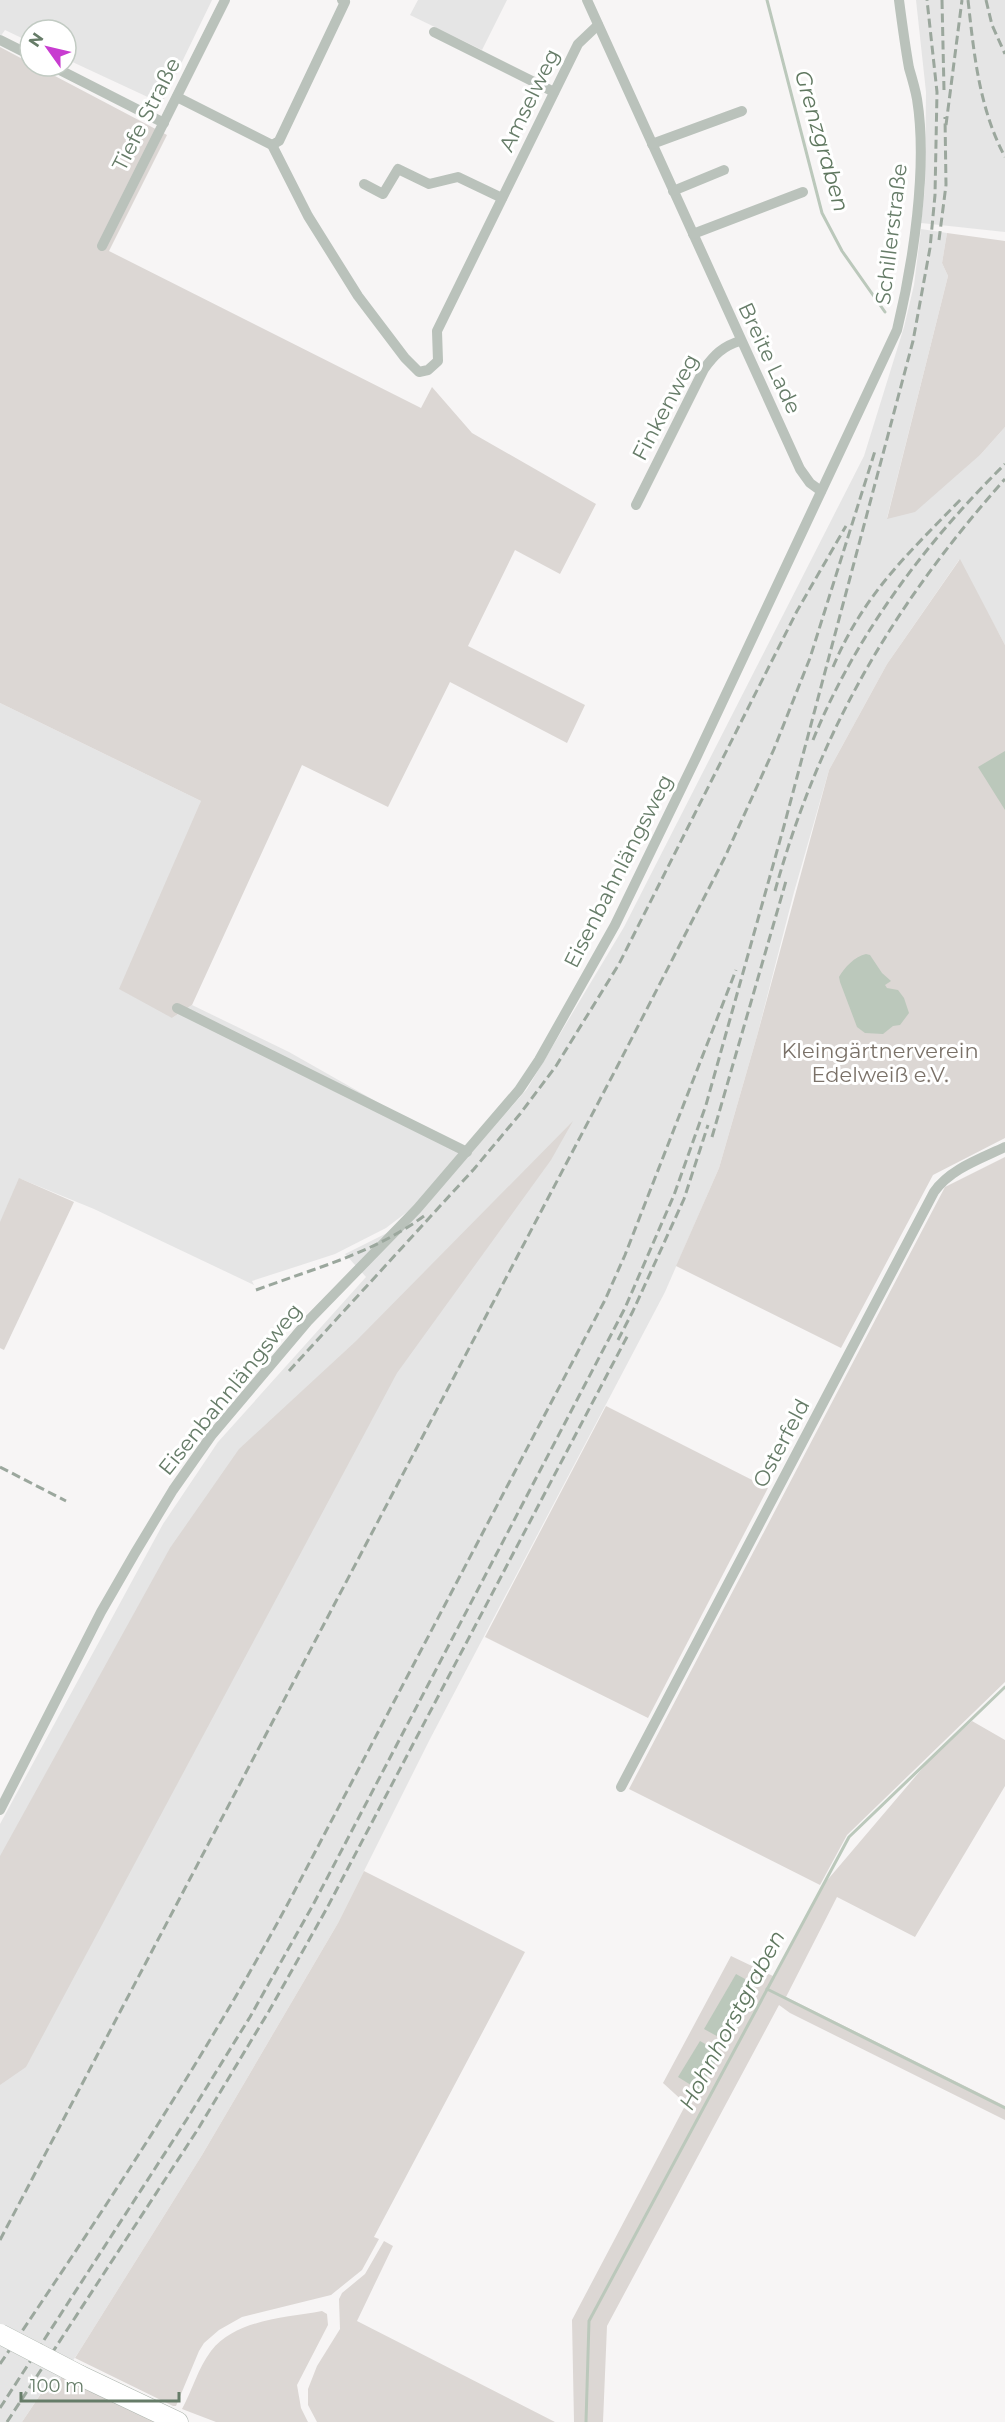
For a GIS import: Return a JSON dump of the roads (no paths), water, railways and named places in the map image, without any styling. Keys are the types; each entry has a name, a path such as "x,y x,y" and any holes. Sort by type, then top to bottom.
{"main road":[{"path":"0,2334 178,2422"}],"street":[{"name":"Tiefe Straße","path":"102,246 225,0"},
{"path":"177,97 272,146 279,141 345,2 342,0"},
{"name":"Breite Lade","path":"587,0 800,469 810,483 821,491"},
{"name":"Schillerstraße","path":"775,591 897,330 908,286 915,232 921,140 917,99 909,68 898,0"},
{"name":"Amselweg","path":"272,146 308,216 358,296 405,358 419,372 428,370 438,361 437,332 554,92 578,44 598,25"},
{"path":"434,32 554,92"},
{"path":"0,40 18,49"},
{"path":"76,78 164,123"},
{"path":"652,144 742,111"},
{"path":"364,184 383,194 398,169 429,184 458,177 502,198"},
{"path":"673,191 724,170"},
{"path":"693,234 803,192"},
{"name":"Finkenweg","path":"636,505 704,369 714,355 726,345 740,341"},
{"name":"Eisenbahnlängsweg","path":"0,1810 101,1612 173,1490 211,1436 308,1321 417,1209 519,1090 579,992 615,925 775,591"},
{"path":"177,1008 466,1152"},
{"name":"Osterfeld","path":"621,1787 934,1192 952,1174 1005,1147"}],"water":[{"path":"1005,751 1005,810 978,767"},
{"path":"866,954 870,955 882,973 891,981 885,985 887,988 898,990 904,998 909,1013 900,1025 893,1026 883,1034 865,1033 857,1027 840,982 839,977 847,966"},
{"path":"736,1974 756,1985 724,2040 704,2029"},
{"path":"700,2041 721,2053 699,2090 678,2077"}],"waterway":[{"name":"Grenzgraben","path":"767,0 822,213 842,251 885,312"},
{"name":"Hohnhorstgraben","path":"586,2422 589,2321 849,1837 1005,1687"},
{"path":"767,1989 1005,2108"}],"railway":[{"path":"0,2408 187,2119 250,2017 313,1905 625,1308 674,1195 706,1105 784,826 913,341 930,248 935,195 937,92 927,0"},
{"path":"942,0 944,90"},
{"path":"946,125 962,0"},
{"path":"968,0 975,60 983,100 1005,157"},
{"path":"986,0 992,25 1005,54"},
{"path":"939,240 946,185 945,117"},
{"path":"0,2240 617,1067 725,857 774,749 810,658 875,451"},
{"path":"813,740 849,664 895,593 947,526 1005,464"},
{"path":"775,891 793,832 814,776 838,722 865,671 929,573 1005,479"},
{"path":"833,667 859,617 889,575 963,497"},
{"path":"289,1371 474,1169 556,1066 619,964 797,611 846,526"},
{"path":"712,1137 786,881"},
{"path":"0,2364 115,2191 189,2074 260,1955 293,1894 605,1300 625,1255 736,970"},
{"path":"618,1340 684,1199 708,1125"},
{"path":"256,1290 364,1250 424,1216"},
{"path":"7,2422 198,2129 269,2011 327,1908 629,1333"},
{"path":"0,1467 66,1501"}],"park label":[{"name":"Kleingärtnerverein Edelweiß e.V.","path":"880,1062"}]}
